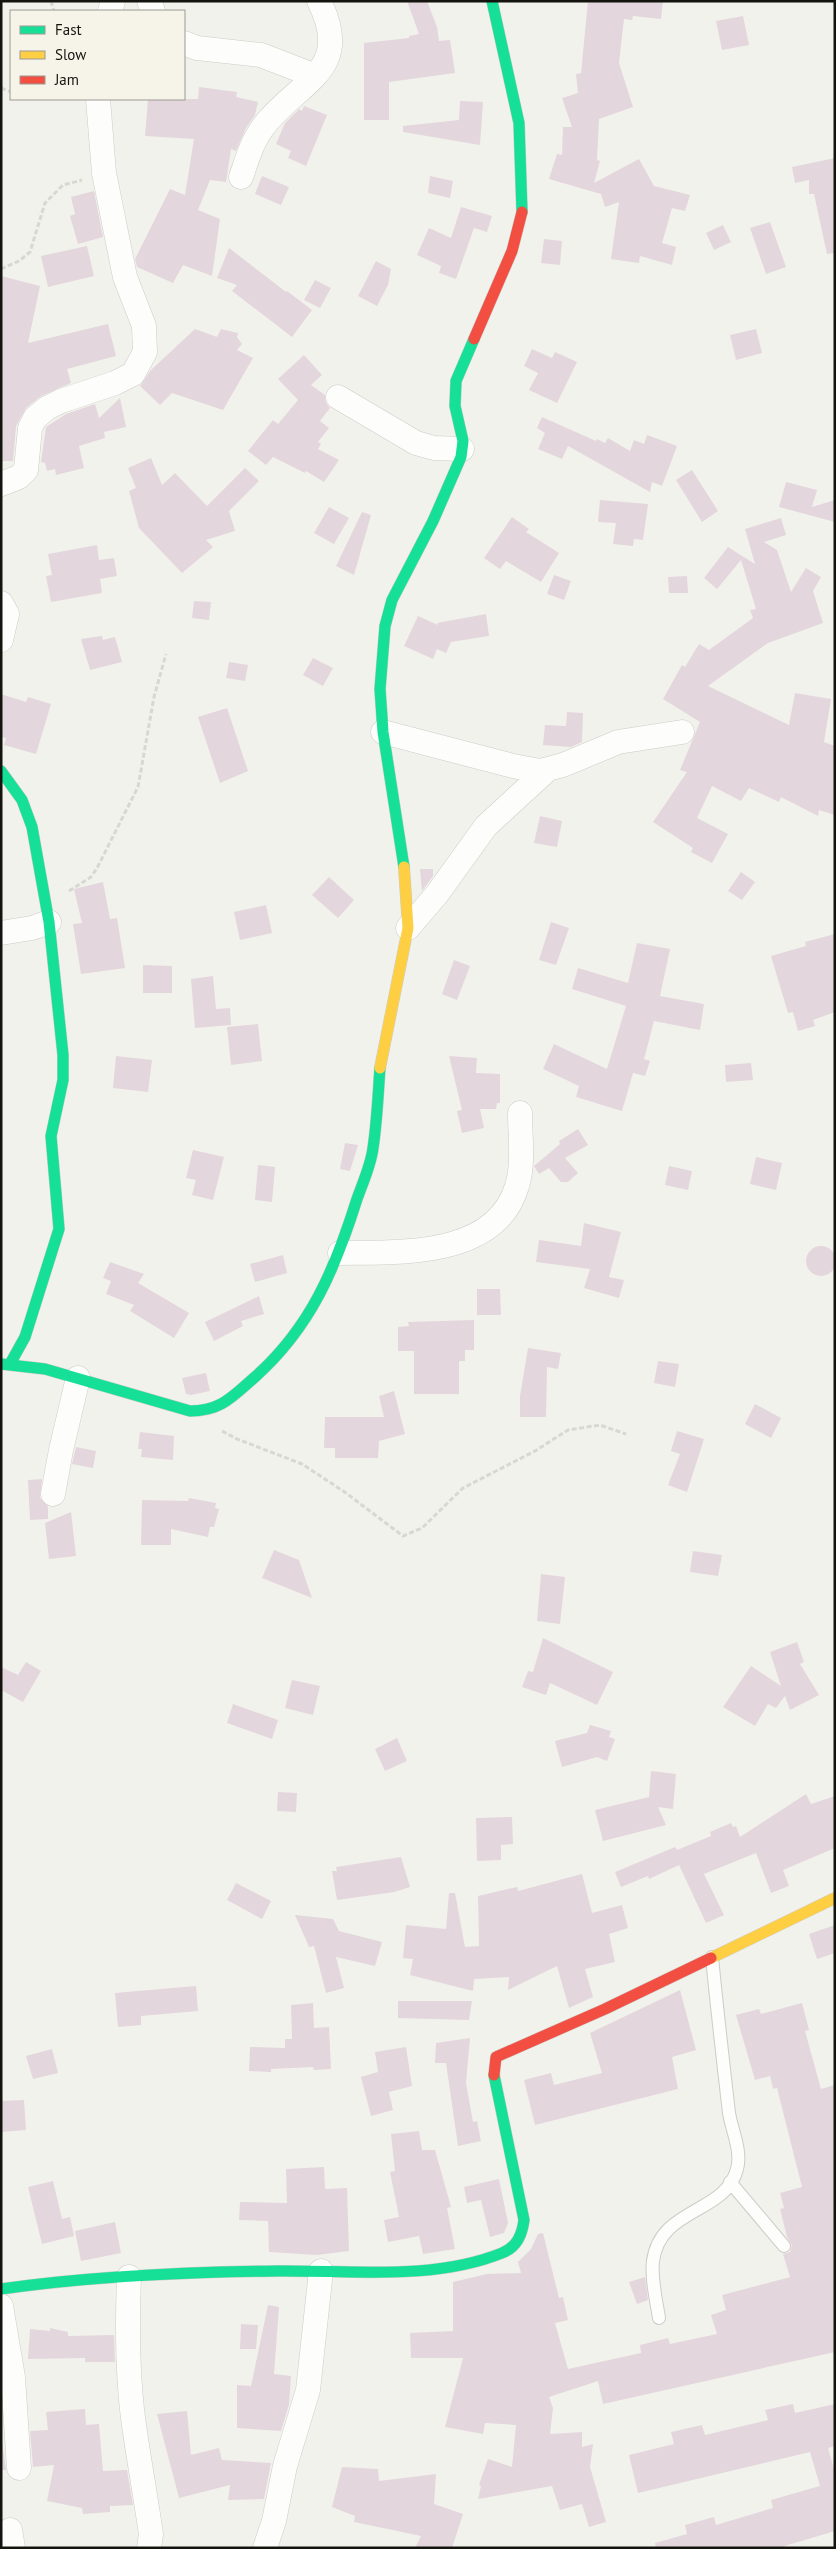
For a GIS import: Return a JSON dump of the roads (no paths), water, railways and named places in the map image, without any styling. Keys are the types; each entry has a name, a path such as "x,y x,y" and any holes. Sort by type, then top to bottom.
{"street":[{"path":"241,177 250,149 264,126 316,76 328,56 330,42 328,25 318,1"},
{"path":"1,771 22,800 30,820 49,922 63,1055 62,1080 51,1136 59,1229 25,1337 6,1364 45,1369 198,1412 224,1404 273,1361 291,1341 320,1297 340,1253 373,1150 381,1053 408,928 402,835 384,732 380,689 389,610 448,489 462,449 462,428 455,406 456,381 512,251 522,202 519,123 492,1"},
{"path":"185,43 197,48 261,55 316,76"},
{"path":"1,484 19,477 25,471 30,428 35,418 47,408 61,401 115,384 133,374 143,358 144,326 124,276 104,173 98,100"},
{"path":"338,397 416,443 434,448 462,449"},
{"path":"1,604 6,615 1,640"},
{"path":"384,732 514,766 547,770"},
{"path":"408,928 437,894 486,826 547,770 618,742 682,732"},
{"path":"1,933 24,930 49,922"},
{"path":"340,1253 411,1250 440,1246 469,1238 492,1225 506,1210 517,1188 520,1113"},
{"path":"25,1337 45,1369"},
{"path":"53,1494 78,1378"},
{"path":"1,2289 37,2283 129,2276 320,2270 396,2270 447,2266 508,2250 520,2239 524,2220 493,2072 496,2057 835,1898"},
{"path":"265,2548 274,2521 285,2466 308,2390 320,2270"},
{"path":"129,2276 127,2324 130,2380 134,2431 151,2534 149,2548"},
{"path":"1,2306 13,2377 18,2430 19,2468"}],"lane":[{"path":"659,2318 652,2273 657,2245 667,2229 691,2211 714,2199 730,2182 738,2168 738,2154 730,2115 712,1957"},
{"path":"730,2182 784,2246"}]}
